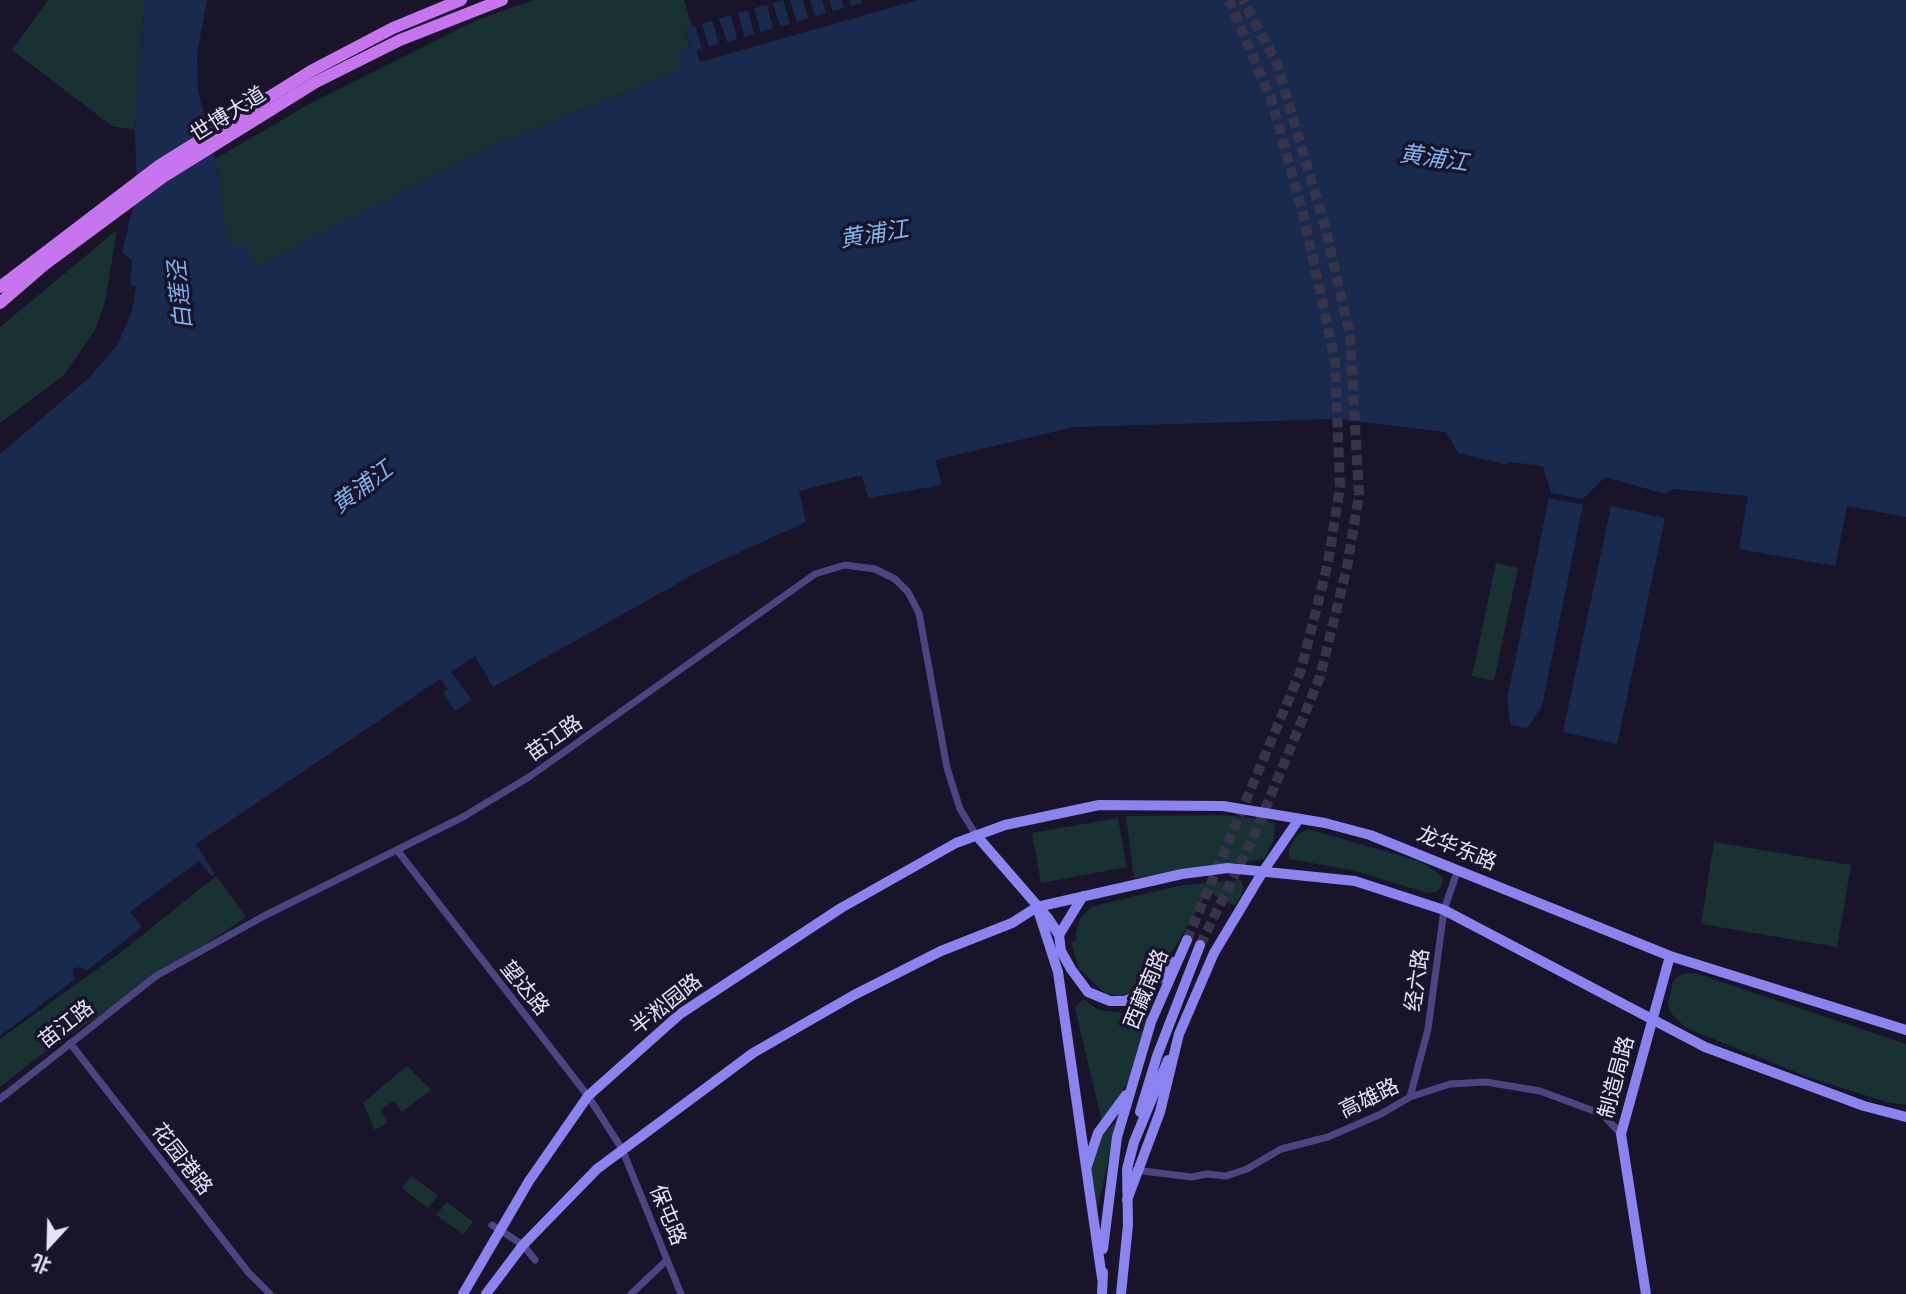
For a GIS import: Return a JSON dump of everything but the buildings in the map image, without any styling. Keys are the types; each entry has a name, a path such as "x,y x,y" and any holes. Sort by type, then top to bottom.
{"main road":[{"name":"世博大道","path":"0,287 314,77 393,28 461,0"},
{"name":"世博大道","path":"314,77 502,0"},
{"name":"世博大道","path":"0,303 42,261"},
{"name":"龙华东路","path":"976,835 1059,813 1126,803 1223,806 1299,818 1370,835 1670,956 1906,1030"},
{"path":"1133,1142 1214,953 1299,818"},
{"name":"西藏南路","path":"976,835 1059,935 1061,951 1077,980 1088,992 1110,1001 1125,1001 1143,994 1164,974 1187,940 1151,1021 1129,1090 1112,1164 1103,1231 1102,1294"},
{"name":"半淞园路","path":"463,1294 497,1228 588,1096 680,1014 720,986 899,872 976,835"},
{"path":"486,1294 523,1245 597,1170 622,1149 753,1053 854,995 942,951 1012,923 1037,907 1182,874 1228,868 1262,873 1279,871 1354,881 1444,910 1651,1020 1752,1067 1864,1106 1906,1117"},
{"path":"1059,935 1083,897"},
{"name":"西藏南路","path":"1037,907 1058,972 1102,1278"},
{"path":"1121,1294 1133,1142 1157,1056 1200,944"},
{"name":"制造局路","path":"1646,1294 1621,1134 1670,956"},
{"path":"1132,1170 1160,1112 1179,1034"},
{"path":"1086,1168 1098,1133 1129,1090"}],"street":[{"name":"苗江路","path":"0,1099 156,976 264,916 463,817 529,777 816,574 850,564 874,569 895,579 908,592 919,613 947,768 960,809 976,835"},
{"name":"望达路","path":"397,850 588,1096 622,1149"},
{"name":"经六路","path":"1410,1097 1428,1029 1444,910 1458,869"},
{"name":"花园港路","path":"70,1043 248,1272 270,1294"},
{"name":"高雄路","path":"1132,1170 1191,1177 1207,1174 1226,1176 1247,1169 1281,1149 1328,1137 1381,1114 1410,1097 1450,1084 1486,1082 1514,1085 1574,1101 1602,1114 1621,1134"},
{"name":"保屯路","path":"622,1149 681,1294"},
{"path":"497,1228 523,1245 534,1259"},
{"path":"631,1294 667,1260"}],"green space":[{"path":"48,0 145,0 135,130 112,126 12,50"},
{"path":"534,0 684,0 692,26 684,29 691,49 682,69 492,146 257,267 228,244 215,159 311,103 477,20"},
{"path":"117,230 105,302 95,330 63,376 0,423 0,327"},
{"path":"1496,563 1518,568 1494,681 1472,676"},
{"path":"1223,815 1267,820 1275,824 1274,839 1264,859 1134,878 1126,816"},
{"path":"1118,818 1127,867 1041,883 1032,833"},
{"path":"1308,829 1422,862 1443,877 1442,885 1438,891 1428,893 1351,870 1289,859 1289,848 1297,835"},
{"path":"1714,842 1851,865 1837,947 1701,924"},
{"path":"216,876 246,917 46,1051 0,1087 0,1039 121,952"},
{"path":"1241,880 1244,889 1235,906 1208,892 1158,975 1136,993 1121,996 1105,993 1079,969 1071,942 1077,940 1081,917 1093,906 1183,885"},
{"path":"1695,973 1906,1044 1906,1105 1886,1102 1808,1077 1686,1028 1670,1012 1668,1001 1674,980 1682,974"},
{"path":"1083,999 1099,1010 1126,1013 1152,1002 1128,1082 1102,1122 1075,1008"},
{"path":"407,1066 431,1090 402,1112 394,1101 381,1109 387,1123 375,1130 363,1103"},
{"path":"1114,1123 1115,1131 1097,1210 1090,1168 1099,1140"},
{"path":"411,1176 438,1195 428,1208 402,1188"},
{"path":"447,1202 473,1222 463,1234 436,1215"}],"water":[{"path":"145,0 207,0 197,53 198,91 215,159 228,244 232,247 245,243 257,267 492,146 682,69 676,54 691,48 684,29 783,0 1906,0 1906,517 1847,506 1835,566 1739,549 1748,496 1674,489 1665,494 1605,477 1583,499 1551,493 1543,466 1510,462 1504,464 1458,453 1446,432 1337,419 1074,427 935,460 942,485 868,498 862,475 799,491 806,522 705,568 493,687 475,656 451,672 472,700 455,711 443,692 448,689 440,679 196,844 215,874 211,876 199,861 130,912 142,927 86,971 79,967 73,969 74,980 0,1036 0,454 89,378 118,344 132,311 136,287 130,284 132,260 122,253 137,190 135,130"},
{"path":"1549,498 1583,505 1542,706 1527,728 1511,725 1507,699"},
{"path":"1611,506 1665,518 1617,744 1563,732"}],"pier":[{"path":"783,0 790,0 797,22 808,18 803,0 810,0 815,16 826,13 822,0 829,0 833,11 844,8 842,0 849,0 851,6 862,3 861,0 918,0 700,62 696,51 702,49 695,25 702,24 709,47 719,44 712,20 719,18 727,42 737,39 731,15 738,13 745,37 754,34 748,10 754,8 761,32 773,28 767,5 773,3 780,26 790,24"}],"tunnel":[{"path":"1187,940 1301,670 1328,563 1340,487 1335,360 1303,213 1271,99 1229,0"},
{"path":"1200,945 1253,838 1320,677 1347,567 1359,495 1350,336 1326,230 1277,64 1243,0"}],"water label":[{"name":"黄浦江","path":"1434,158"},
{"name":"黄浦江","path":"874,234"},
{"name":"白莲泾","path":"180,295"},
{"name":"黄浦江","path":"362,487"}]}
